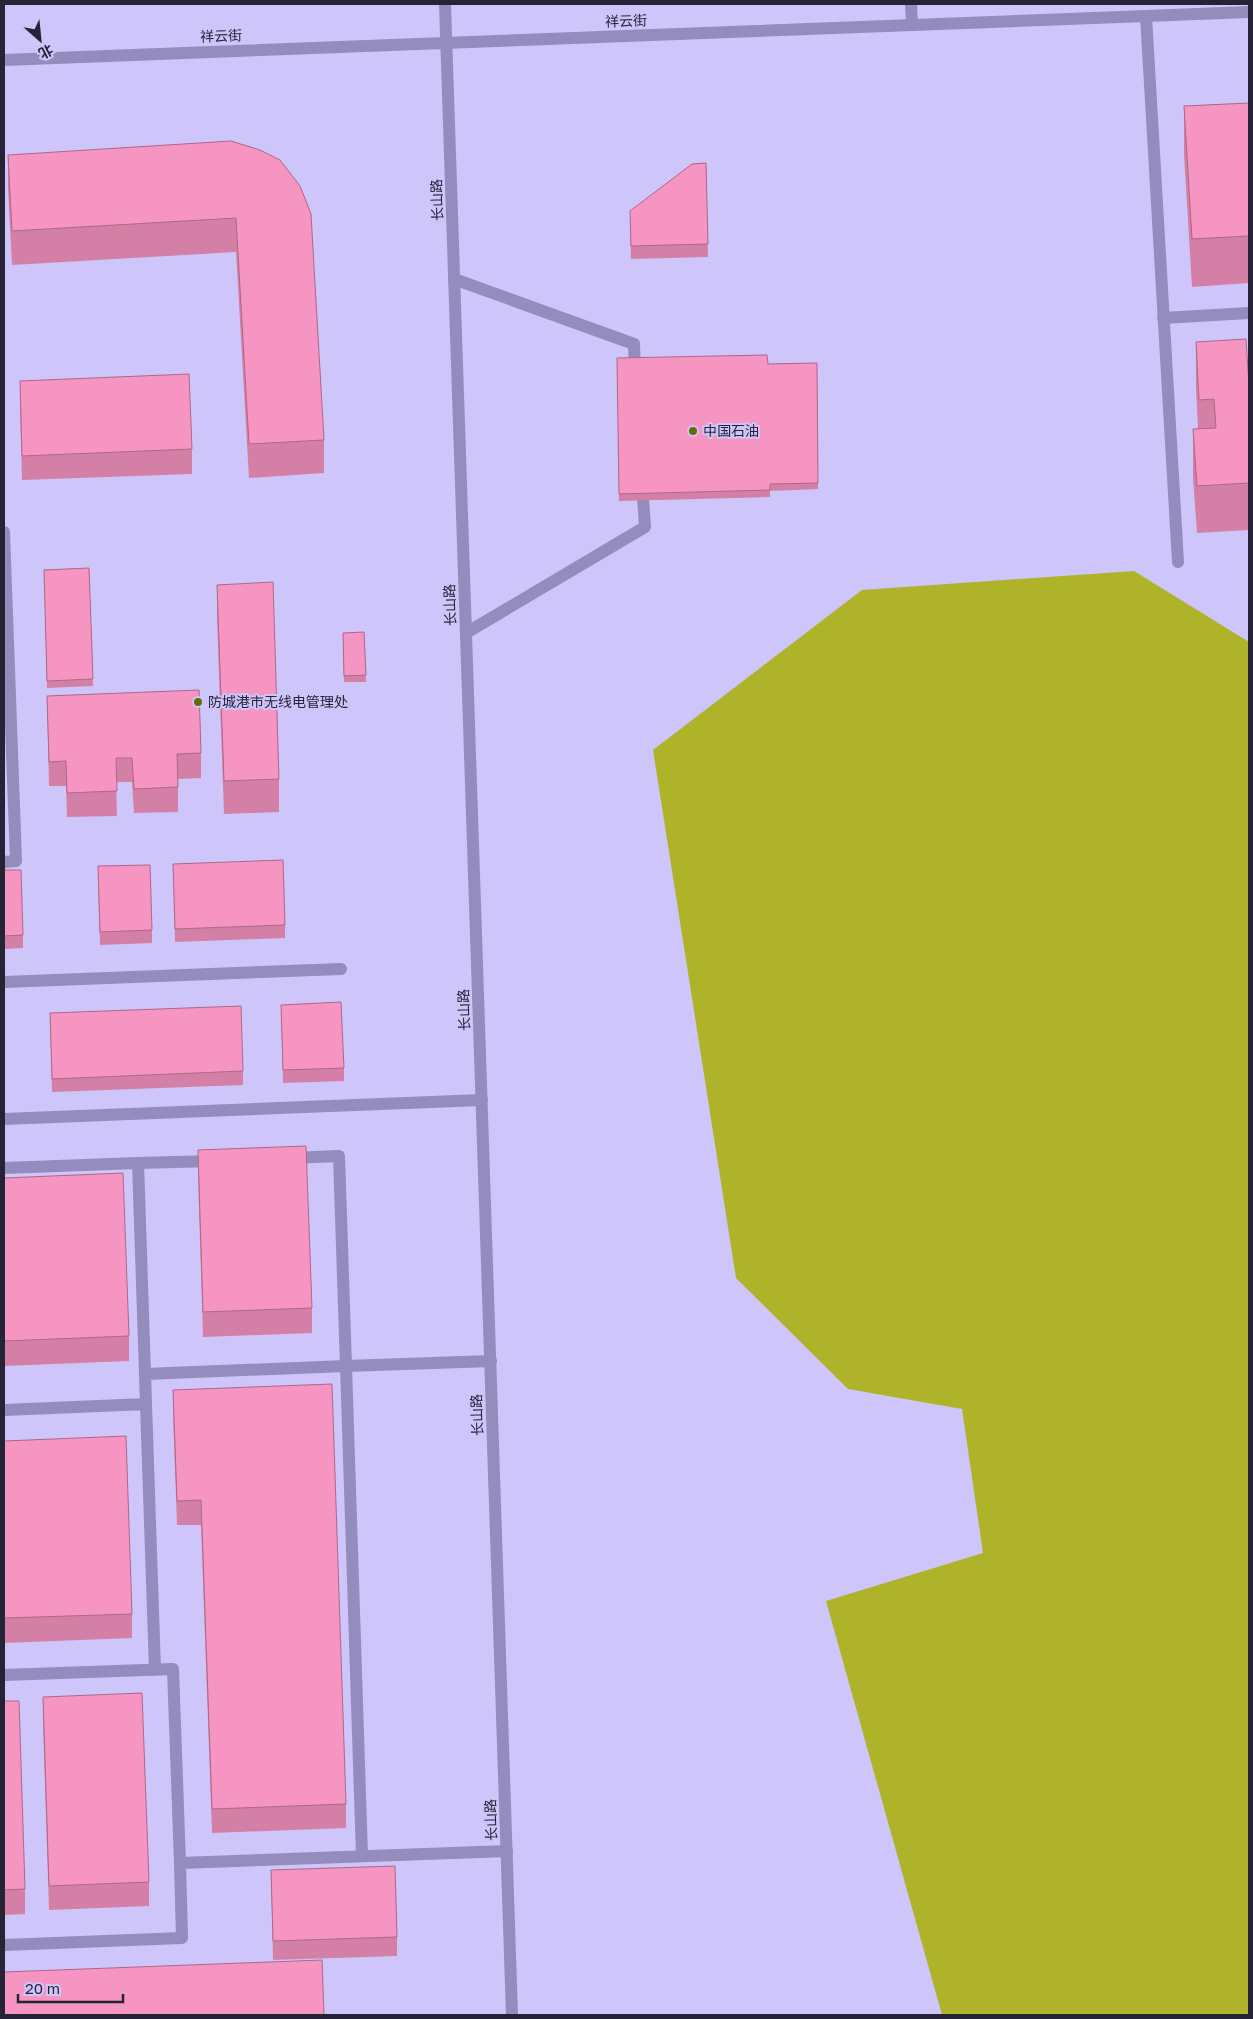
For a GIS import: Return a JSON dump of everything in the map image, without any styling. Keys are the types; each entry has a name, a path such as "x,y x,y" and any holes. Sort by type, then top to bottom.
{"street":[{"name":"长山路","path":"445,4 512,2015"},
{"path":"911,4 912,25"},
{"name":"祥云街","path":"4,60 1249,12"},
{"path":"1146,16 1178,562"},
{"path":"454,279 634,344 636,383"},
{"path":"1164,318 1249,313"},
{"path":"466,633 645,527 642,469"},
{"path":"4,532 7,692 16,861 4,862"},
{"path":"4,982 341,968"},
{"path":"4,1119 482,1100"},
{"path":"282,1158 339,1156 362,1856"},
{"path":"4,1168 224,1160"},
{"path":"138,1164 155,1670"},
{"path":"145,1374 491,1361"},
{"path":"4,1410 146,1404"},
{"path":"4,1675 173,1669 182,1938 4,1945"},
{"path":"180,1863 507,1851"}],"shaded area":[{"path":"1134,571 1249,642 1249,2015 942,2015 826,1601 983,1553 962,1409 848,1389 736,1278 653,750 862,590"}],"building":[{"path":"1249,103 1249,236 1192,239 1184,106"},
{"path":"231,141 260,150 280,160 300,186 311,214 324,440 249,444 236,218 12,231 8,155"},
{"path":"706,163 708,244 631,246 630,211 692,164"},
{"path":"1246,339 1249,386 1249,483 1197,486 1193,429 1216,428 1214,399 1199,400 1196,342"},
{"name":"中国石油","path":"767,355 768,364 817,363 818,483 770,484 770,490 619,494 617,358"},
{"path":"189,374 192,449 22,456 20,381"},
{"path":"89,568 93,679 47,681 44,570"},
{"path":"273,582 279,779 224,781 217,585"},
{"path":"364,632 366,675 344,676 343,633"},
{"path":"199,690 201,753 177,754 178,787 134,789 132,758 116,758 117,791 67,793 66,761 49,762 47,696"},
{"path":"283,860 285,925 175,929 173,864"},
{"path":"150,865 152,930 100,932 98,866"},
{"path":"4,870 21,870 23,935 4,936"},
{"path":"341,1002 344,1068 283,1070 281,1005"},
{"path":"241,1006 243,1071 52,1079 50,1013"},
{"path":"306,1146 312,1308 203,1312 198,1150"},
{"path":"123,1173 129,1336 4,1341 4,1178"},
{"path":"332,1384 346,1804 212,1809 201,1500 177,1501 173,1390"},
{"path":"126,1436 132,1614 4,1618 4,1441"},
{"path":"142,1693 149,1882 49,1886 43,1697"},
{"path":"4,1701 19,1701 25,1889 4,1890"},
{"path":"395,1866 397,1937 273,1941 271,1870"},
{"path":"322,1960 324,2015 4,2015 4,1972"}],"place":[{"name":"中国石油","path":"693,431"},
{"name":"防城港市无线电管理处","path":"198,702"}]}
